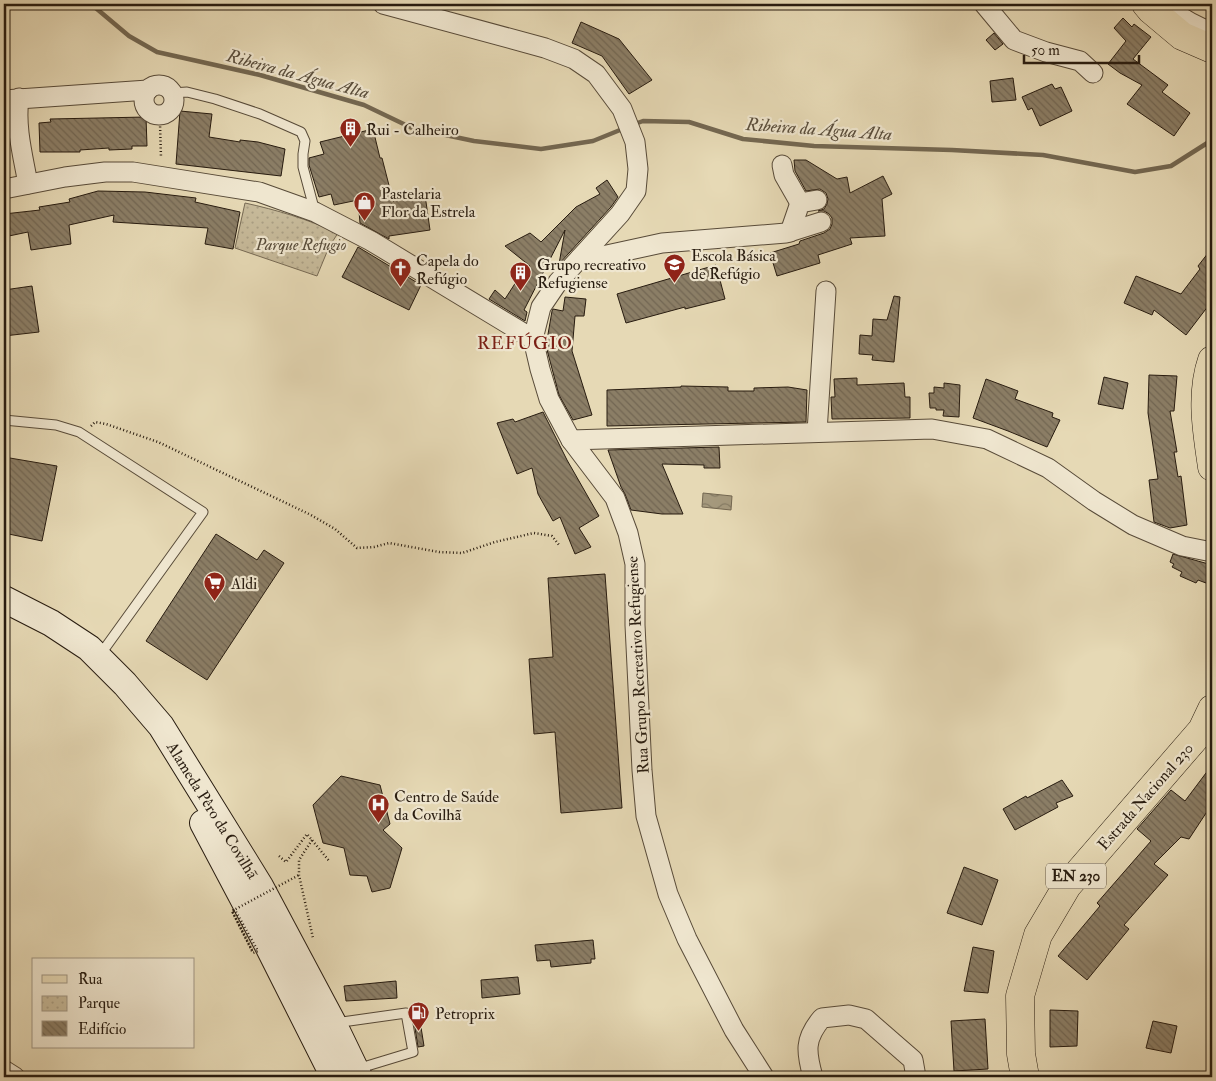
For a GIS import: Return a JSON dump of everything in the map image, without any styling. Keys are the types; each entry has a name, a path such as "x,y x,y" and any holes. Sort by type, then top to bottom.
{"main road":[{"path":"1146,4 1182,36 1212,49"},
{"path":"1212,360 1209,370 1204,414 1212,466"},
{"name":"Alameda Pêro da Covilhã","path":"4,599 51,623 89,648 125,684 161,726 248,866 333,1024 349,1075"},
{"name":"Alameda Pêro da Covilhã","path":"4,617 27,627 50,641 91,670 150,736 186,792 244,900 349,1075"},
{"name":"Estrada Nacional 230","path":"1025,1077 1021,1054 1020,996 1038,935 1067,886 1202,730 1212,709"}],"street":[{"name":"Rua Grupo Recreativo Refugiense","path":"383,4 556,51 574,58 596,74 622,109 636,142 638,170 636,191 620,214 558,282 541,308 533,339 549,399 571,440 615,498 628,533 635,564 635,624 646,816 668,894 686,939 730,1022 764,1077"},
{"path":"984,4 1014,40 1046,52 1080,61 1093,73"},
{"path":"1163,4 1201,28 1212,32"},
{"path":"28,184 17,112 12,99 148,90 156,85 166,86 172,93"},
{"path":"782,165 784,175 808,202 790,232"},
{"path":"4,189 65,177 105,172 132,172 259,192 315,212 372,241 533,339"},
{"path":"580,258 593,258 662,243 790,232 821,222"},
{"path":"817,432 826,290"},
{"path":"571,440 932,429 987,439 1048,468 1094,501 1133,525 1182,546 1212,552"},
{"path":"813,1077 809,1064 808,1042 812,1030 822,1018 849,1015 866,1019 913,1060 916,1077"},
{"path":"4,1070 15,1077"}],"lane":[{"path":"172,93 187,92 214,99 260,114 301,132 305,141 303,167 315,212"},
{"path":"4,420 56,425 83,435 203,512 99,658"},
{"path":"333,1024 406,1013 413,1052 349,1075"}],"path":[{"path":"160,123 161,158"},
{"path":"83,435 95,422 158,442 311,515 335,529 357,548 374,548 389,543 439,552 462,553 534,533 552,536 559,545"},
{"path":"279,856 286,862 307,834 330,862"},
{"path":"312,840 299,860 299,875 314,944"},
{"path":"232,911 299,875"},
{"path":"235,910 258,951 253,953 232,911 235,910"},
{"path":"232,911 252,950"}],"green space":[{"name":"Parque Refugio","path":"245,203 292,215 338,233 329,247 317,276 235,248"}],"water":[{"path":"703,493 732,496 731,510 702,507"}],"building":[{"path":"1123,18 1132,27 1134,24 1151,37 1133,59 1168,85 1162,92 1190,113 1174,136 1127,104 1142,85 1108,64 1126,41 1114,28"},
{"path":"581,22 619,39 652,80 629,94 602,56 572,43"},
{"path":"994,33 1003,44 995,50 986,40"},
{"path":"1013,78 1016,100 992,102 990,81"},
{"path":"1052,84 1055,89 1061,87 1072,111 1040,126 1032,108 1028,110 1022,97"},
{"path":"180,111 212,114 209,137 240,142 240,140 258,142 285,149 281,176 176,164"},
{"path":"146,117 147,146 132,146 132,149 80,150 80,152 40,152 39,123 51,122 50,119"},
{"path":"373,129 393,201 425,195 430,230 389,236 389,239 360,223 358,200 334,205 331,194 319,197 309,165 309,158 324,154 320,142"},
{"path":"794,160 806,160 837,179 847,177 850,193 883,176 892,194 882,199 885,236 850,238 852,244 818,255 820,263 777,276 770,253 799,244 800,241 824,233 830,229 832,224 832,218 829,214 824,211 818,211 824,209 827,204 826,193 820,189 806,191 795,171"},
{"path":"607,180 618,197 559,264 565,230 524,310 527,312 525,321 489,299 495,290 505,299 530,266 505,246 530,233 541,242 576,207 600,194 596,188"},
{"path":"98,191 145,192 196,198 195,202 240,212 233,249 205,244 208,228 113,222 114,215 69,225 71,244 31,250 28,232 4,237 4,214 40,210 39,207 70,202 69,199"},
{"path":"358,247 421,285 409,310 342,277"},
{"path":"1212,248 1212,301 1186,335 1154,310 1152,315 1124,303 1136,276 1181,294 1200,269 1198,266"},
{"path":"716,265 725,299 685,309 685,307 626,323 617,294"},
{"path":"32,286 39,332 4,336 4,290"},
{"path":"894,296 900,297 894,362 872,360 873,355 859,354 860,335 872,336 873,319 887,320"},
{"path":"565,297 586,299 584,316 575,316 572,351 592,415 573,420 559,395 546,346 552,311 553,309 563,311"},
{"path":"1149,375 1177,376 1174,411 1170,411 1177,452 1174,452 1178,477 1181,476 1187,525 1170,528 1154,522 1149,480 1158,479 1148,413"},
{"path":"1104,377 1128,383 1123,409 1098,404"},
{"path":"857,378 857,385 904,383 905,397 910,397 910,418 832,419 831,397 835,397 834,379"},
{"path":"986,379 1018,391 1015,399 1053,413 1052,417 1060,420 1047,447 973,418"},
{"path":"944,383 960,385 959,417 943,416 944,410 930,408 929,393 934,393 934,387 944,388"},
{"path":"681,386 728,387 728,391 754,391 754,388 788,387 807,390 806,422 607,426 607,390"},
{"path":"543,412 567,460 599,516 579,528 591,547 575,554 560,517 553,521 538,494 532,468 517,474 497,423 513,419 515,422"},
{"path":"719,447 720,468 704,468 704,465 662,464 683,514 662,514 631,510 608,450"},
{"path":"4,457 57,466 42,541 4,533"},
{"name":"Aldi","path":"216,534 257,560 264,550 284,563 207,680 146,641"},
{"path":"1173,554 1212,565 1206,583 1198,580 1196,583 1180,576 1182,572 1172,567 1174,564 1170,562"},
{"path":"605,574 622,808 561,813 555,732 534,734 529,659 553,657 548,578"},
{"path":"1212,765 1212,804 1189,839 1181,837 1154,864 1168,875 1124,925 1129,929 1087,980 1058,956 1100,906 1097,903 1151,841 1137,829 1171,790 1185,801"},
{"path":"341,776 380,785 390,824 383,830 402,848 390,888 372,892 367,876 350,875 344,848 323,843 313,805"},
{"path":"1062,780 1073,796 1056,803 1058,807 1015,830 1003,809 1026,796 1027,798"},
{"path":"964,867 998,880 982,925 947,913"},
{"path":"593,940 595,959 591,959 591,963 551,967 550,960 537,961 535,945"},
{"path":"973,947 994,951 988,993 964,991"},
{"path":"518,977 520,994 482,998 481,980"},
{"path":"396,981 397,998 346,1001 344,986"},
{"path":"1050,1010 1078,1011 1077,1046 1050,1047"},
{"path":"985,1019 988,1069 954,1071 951,1021"},
{"path":"420,1021 424,1046 418,1047 414,1022"},
{"path":"1153,1021 1177,1026 1171,1053 1146,1048"}],"waterway":[{"name":"Ribeira da Água Alta","path":"91,4 129,36 157,52 260,75 364,105 412,128 474,141 541,149 593,141 625,128"},
{"name":"Ribeira da Água Alta","path":"632,125 643,121 689,122 743,139 814,146 1043,155 1135,172 1171,166 1212,140"}],"place":[{"name":"Rui - Calheiro","path":"350,148"},
{"name":"Pastelaria Flor da Estrela","path":"365,221"},
{"name":"Escola Básica de Refúgio","path":"675,283"},
{"name":"Capela do Refúgio","path":"400,288"},
{"name":"Grupo recreativo Refugiense","path":"521,292"},
{"name":"Aldi","path":"215,602"},
{"name":"Centro de Saúde da Covilhã","path":"378,824"},
{"name":"Petroprix","path":"419,1032"}],"district":[{"name":"REFÚGIO","path":"525,343"}]}
